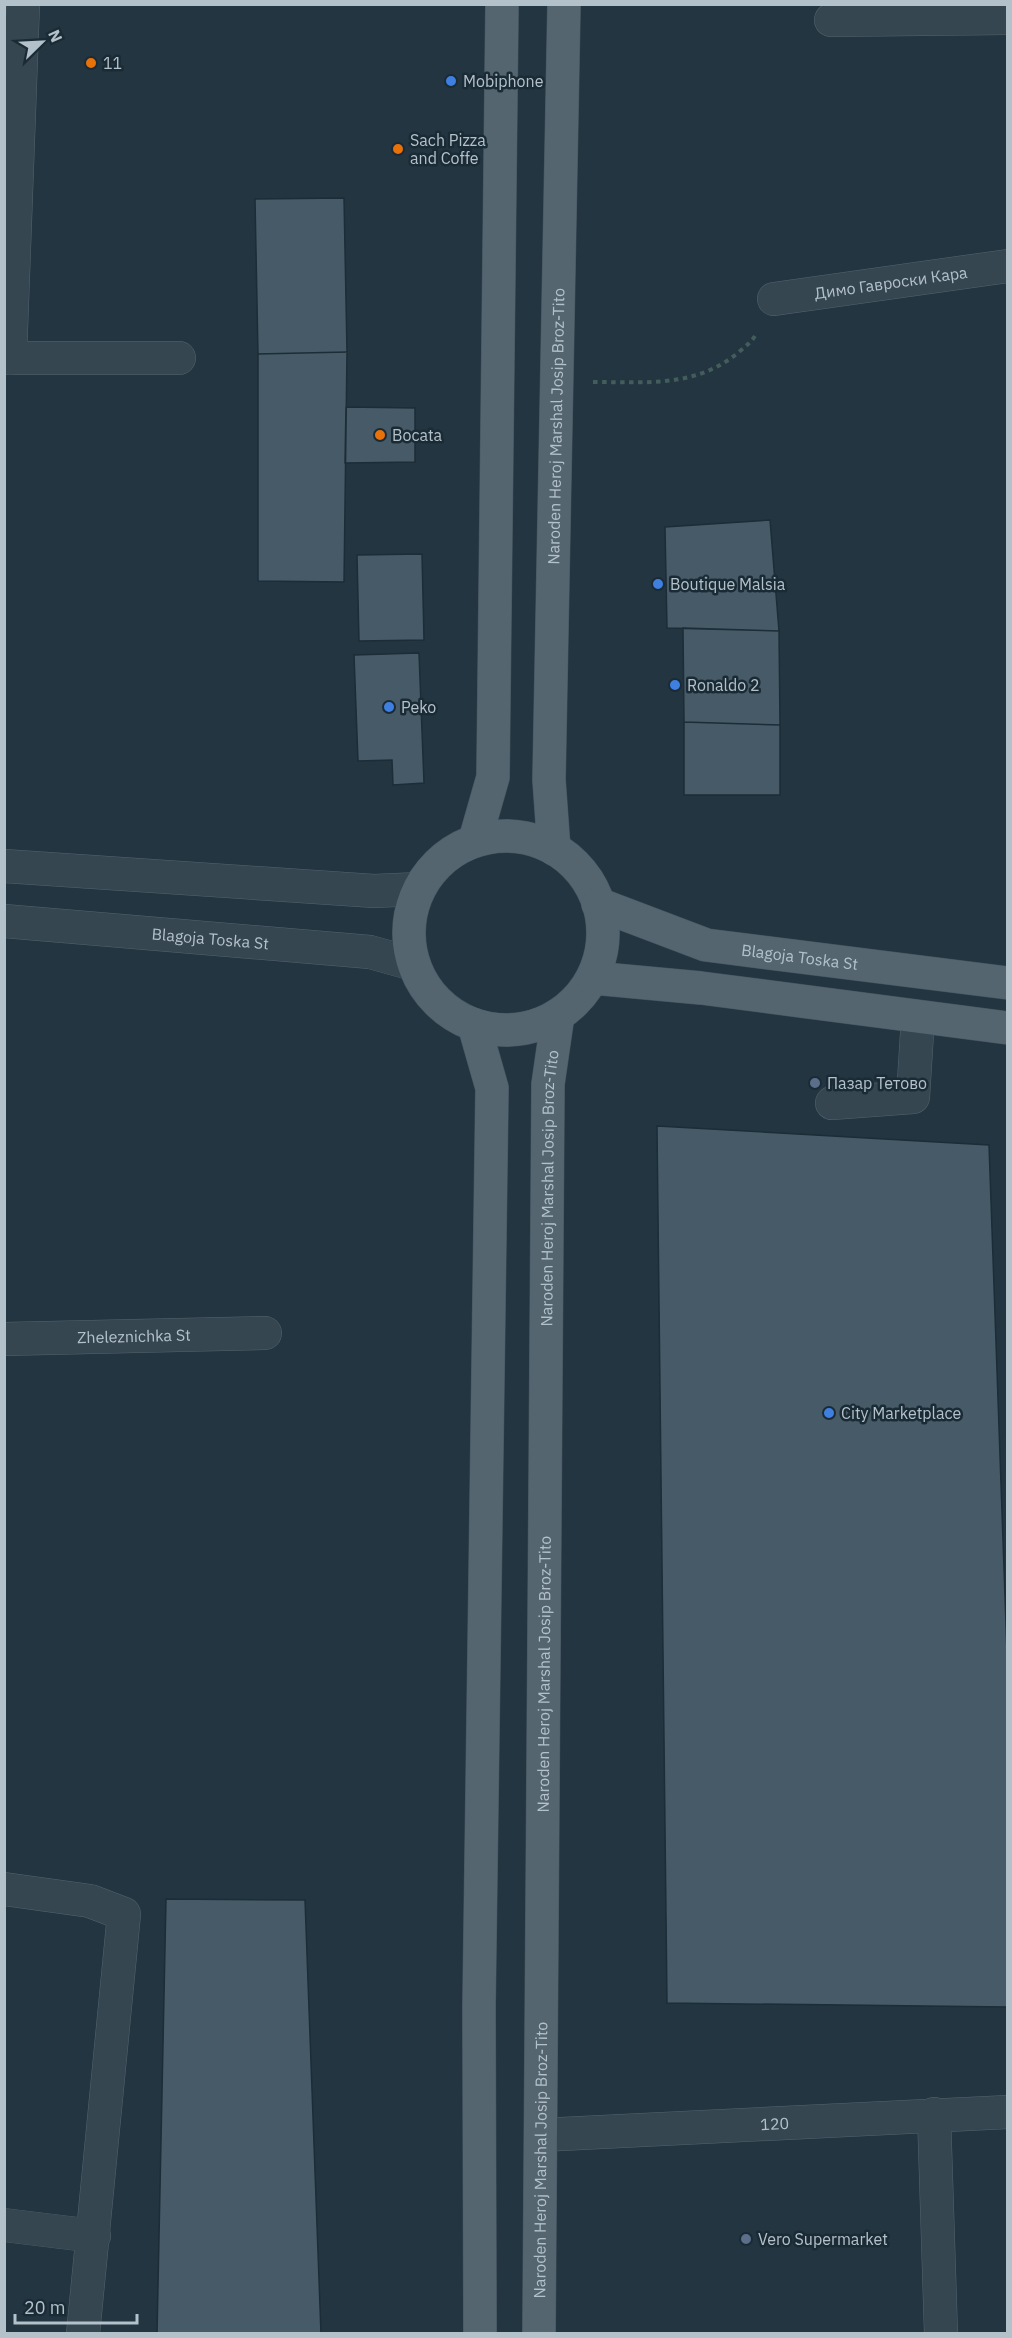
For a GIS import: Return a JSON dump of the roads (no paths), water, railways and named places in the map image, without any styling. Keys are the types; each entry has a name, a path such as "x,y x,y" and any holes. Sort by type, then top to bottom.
{"main road":[{"path":"475,840 493,777 502,4"},
{"name":"Naroden Heroj Marshal Josip Broz-Tito","path":"554,849 549,780 564,4"},
{"path":"516,836 554,849 573,863 588,882 598,904 603,922 603,941 600,960 593,978 584,992 558,1015 539,1025 518,1030 495,1030 474,1025 454,1015 437,1001 423,984 413,964 409,926 412,907 419,889 429,873 442,860 458,848 475,840 516,836"},
{"name":"Blagoja Toska St","path":"598,904 706,945 1008,983"},
{"path":"593,978 701,988 1008,1028"},
{"name":"Naroden Heroj Marshal Josip Broz-Tito","path":"539,2334 548,1084 558,1015"},
{"path":"474,1025 492,1088 479,2007 480,2334"}],"street":[{"path":"23,4 7,358 179,358"},
{"path":"831,20 1008,18"},
{"name":"Димо Гавроски Кара","path":"774,299 1008,266"},
{"path":"4,866 374,891 419,889"},
{"name":"Blagoja Toska St","path":"4,921 370,952 413,964"},
{"path":"832,1103 913,1097 918,1017"},
{"name":"Zheleznichka St","path":"4,1339 265,1333"},
{"path":"4,1889 90,1901 124,1914 83,2334"},
{"name":"120","path":"541,2135 1008,2112"},
{"path":"934,2114 941,2334"},
{"path":"4,2225 94,2236"}],"place":[{"name":"11","path":"91,63"},
{"name":"Mobiphone","path":"451,81"},
{"name":"Sach Pizza and Coffe","path":"398,149"},
{"name":"Bocata","path":"380,435"},
{"name":"Boutique Malsia","path":"658,584"},
{"name":"Ronaldo 2","path":"675,685"},
{"name":"Peko","path":"389,707"},
{"name":"Пазар Тетово","path":"815,1083"},
{"name":"City Marketplace","path":"829,1413"},
{"name":"Vero Supermarket","path":"746,2239"}]}
